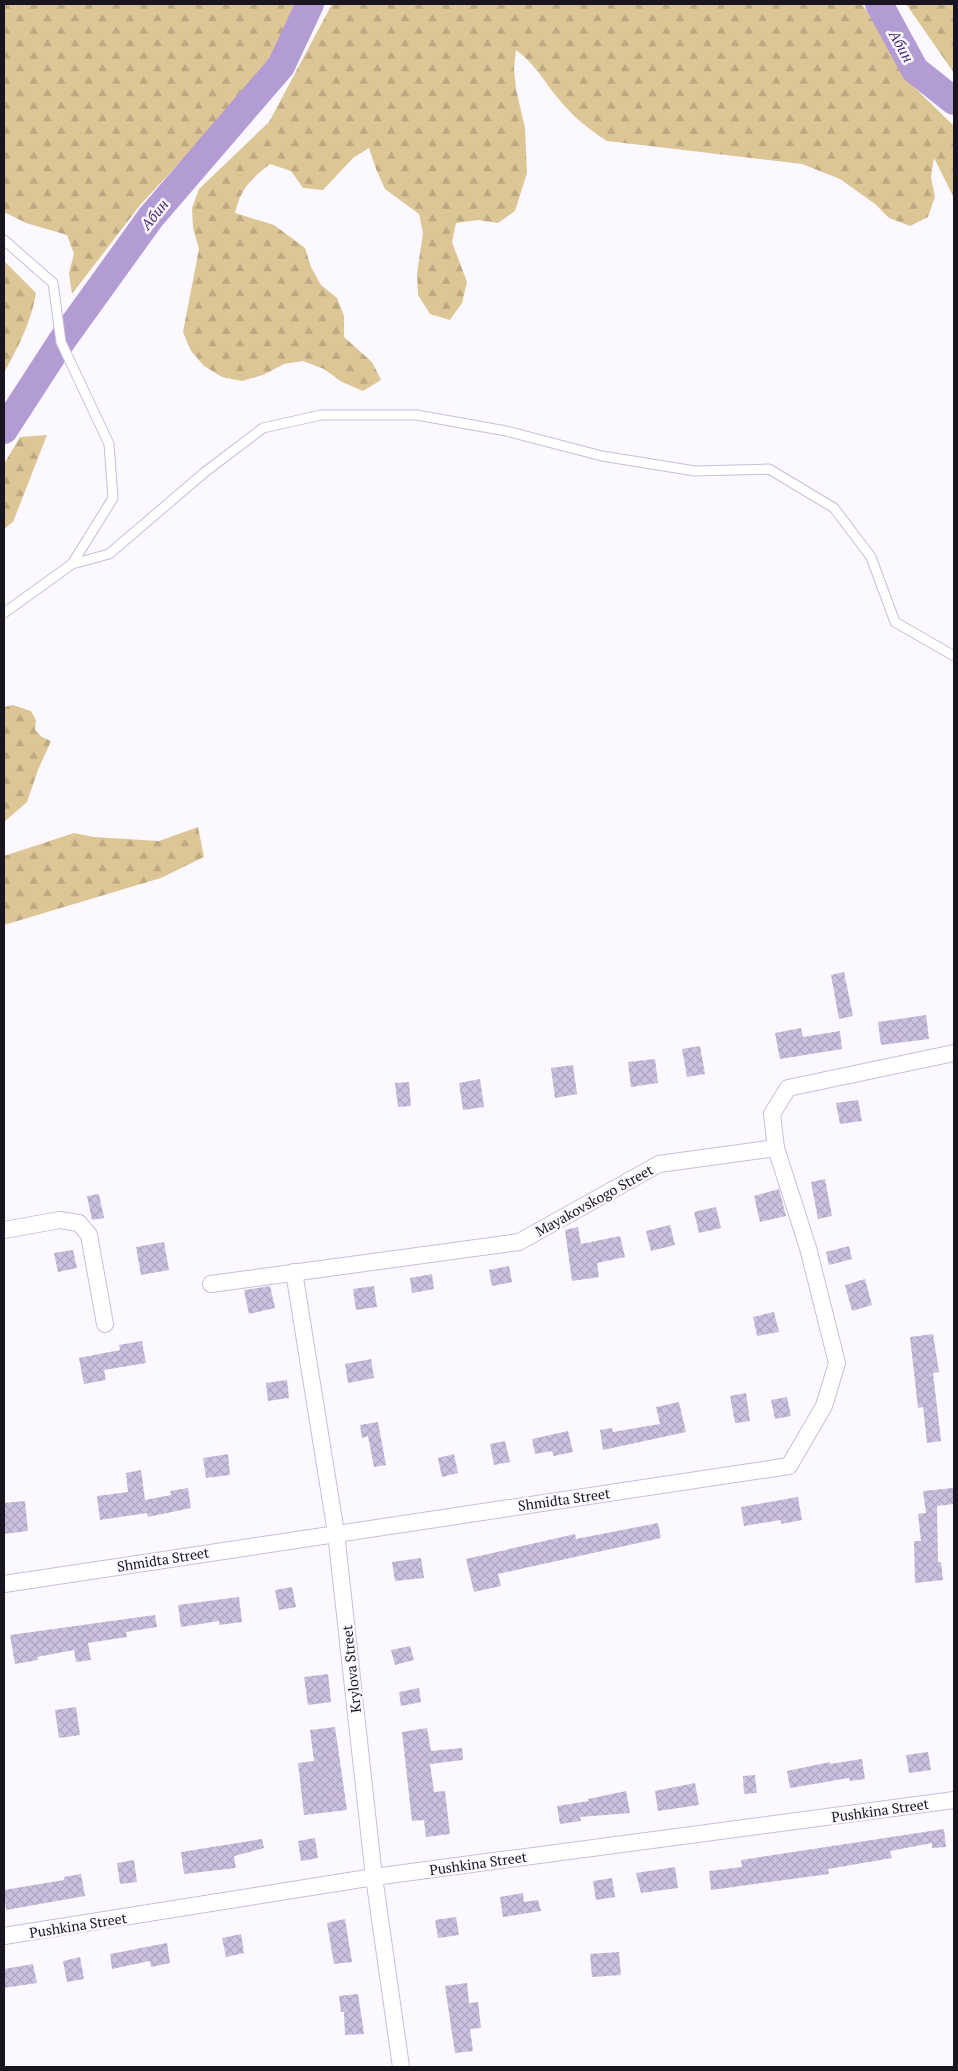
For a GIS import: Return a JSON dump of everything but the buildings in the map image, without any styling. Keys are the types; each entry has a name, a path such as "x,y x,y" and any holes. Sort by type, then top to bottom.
{"street":[{"path":"776,1148 772,1114 788,1088 954,1053"},
{"name":"Mayakovskogo Street","path":"211,1284 520,1242 659,1164 776,1148"},
{"name":"Shmidta Street","path":"4,1584 789,1466 824,1406 837,1363 808,1248 776,1148"},
{"path":"4,1230 60,1220 79,1223 89,1235 105,1324"},
{"name":"Krylova Street","path":"294,1272 336,1533 374,1877 401,2067"},
{"name":"Pushkina Street","path":"4,1936 374,1877 954,1800"}],"lane":[{"path":"4,240 52,283 62,342 110,444 112,498 72,564"},
{"path":"4,613 72,564 109,554 205,472 263,428 321,415 417,415 506,431 602,456 695,471 770,469 834,508 871,557 895,622 954,656"}],"green space":[{"path":"4,4 299,4 264,72 141,204 72,294 69,273 74,254 67,235 26,223 4,212"},
{"path":"332,4 862,4 915,88 954,126 954,198 934,158 931,177 935,197 928,217 910,226 889,218 875,204 840,179 802,164 607,141 568,110 533,66 516,50 514,69 516,89 525,128 527,173 515,211 498,223 478,220 456,223 452,242 467,282 462,303 450,320 430,314 418,295 417,274 423,233 419,214 385,189 369,148 353,158 323,190 303,188 291,171 270,164 247,185 237,204 235,213 274,225 305,248 311,267 321,285 337,298 344,316 344,337 372,362 381,380 363,391 342,382 324,369 303,361 284,364 263,375 242,381 222,377 204,366 191,351 183,332 199,249 193,228 192,208 199,189 269,122"},
{"path":"906,4 954,4 954,73"},
{"path":"4,261 36,293 27,325 4,373"},
{"path":"47,435 13,522 4,529 4,464 20,437"},
{"path":"13,705 31,711 36,720 35,730 42,737 51,741 27,802 4,822 4,707"},
{"path":"198,827 204,857 161,878 4,925 4,856 74,833 94,837 159,841"}],"waterway":[{"name":"Абин","path":"4,430 61,342 151,217 281,66 310,4"},
{"name":"Абин","path":"879,4 915,70 954,101"}]}
